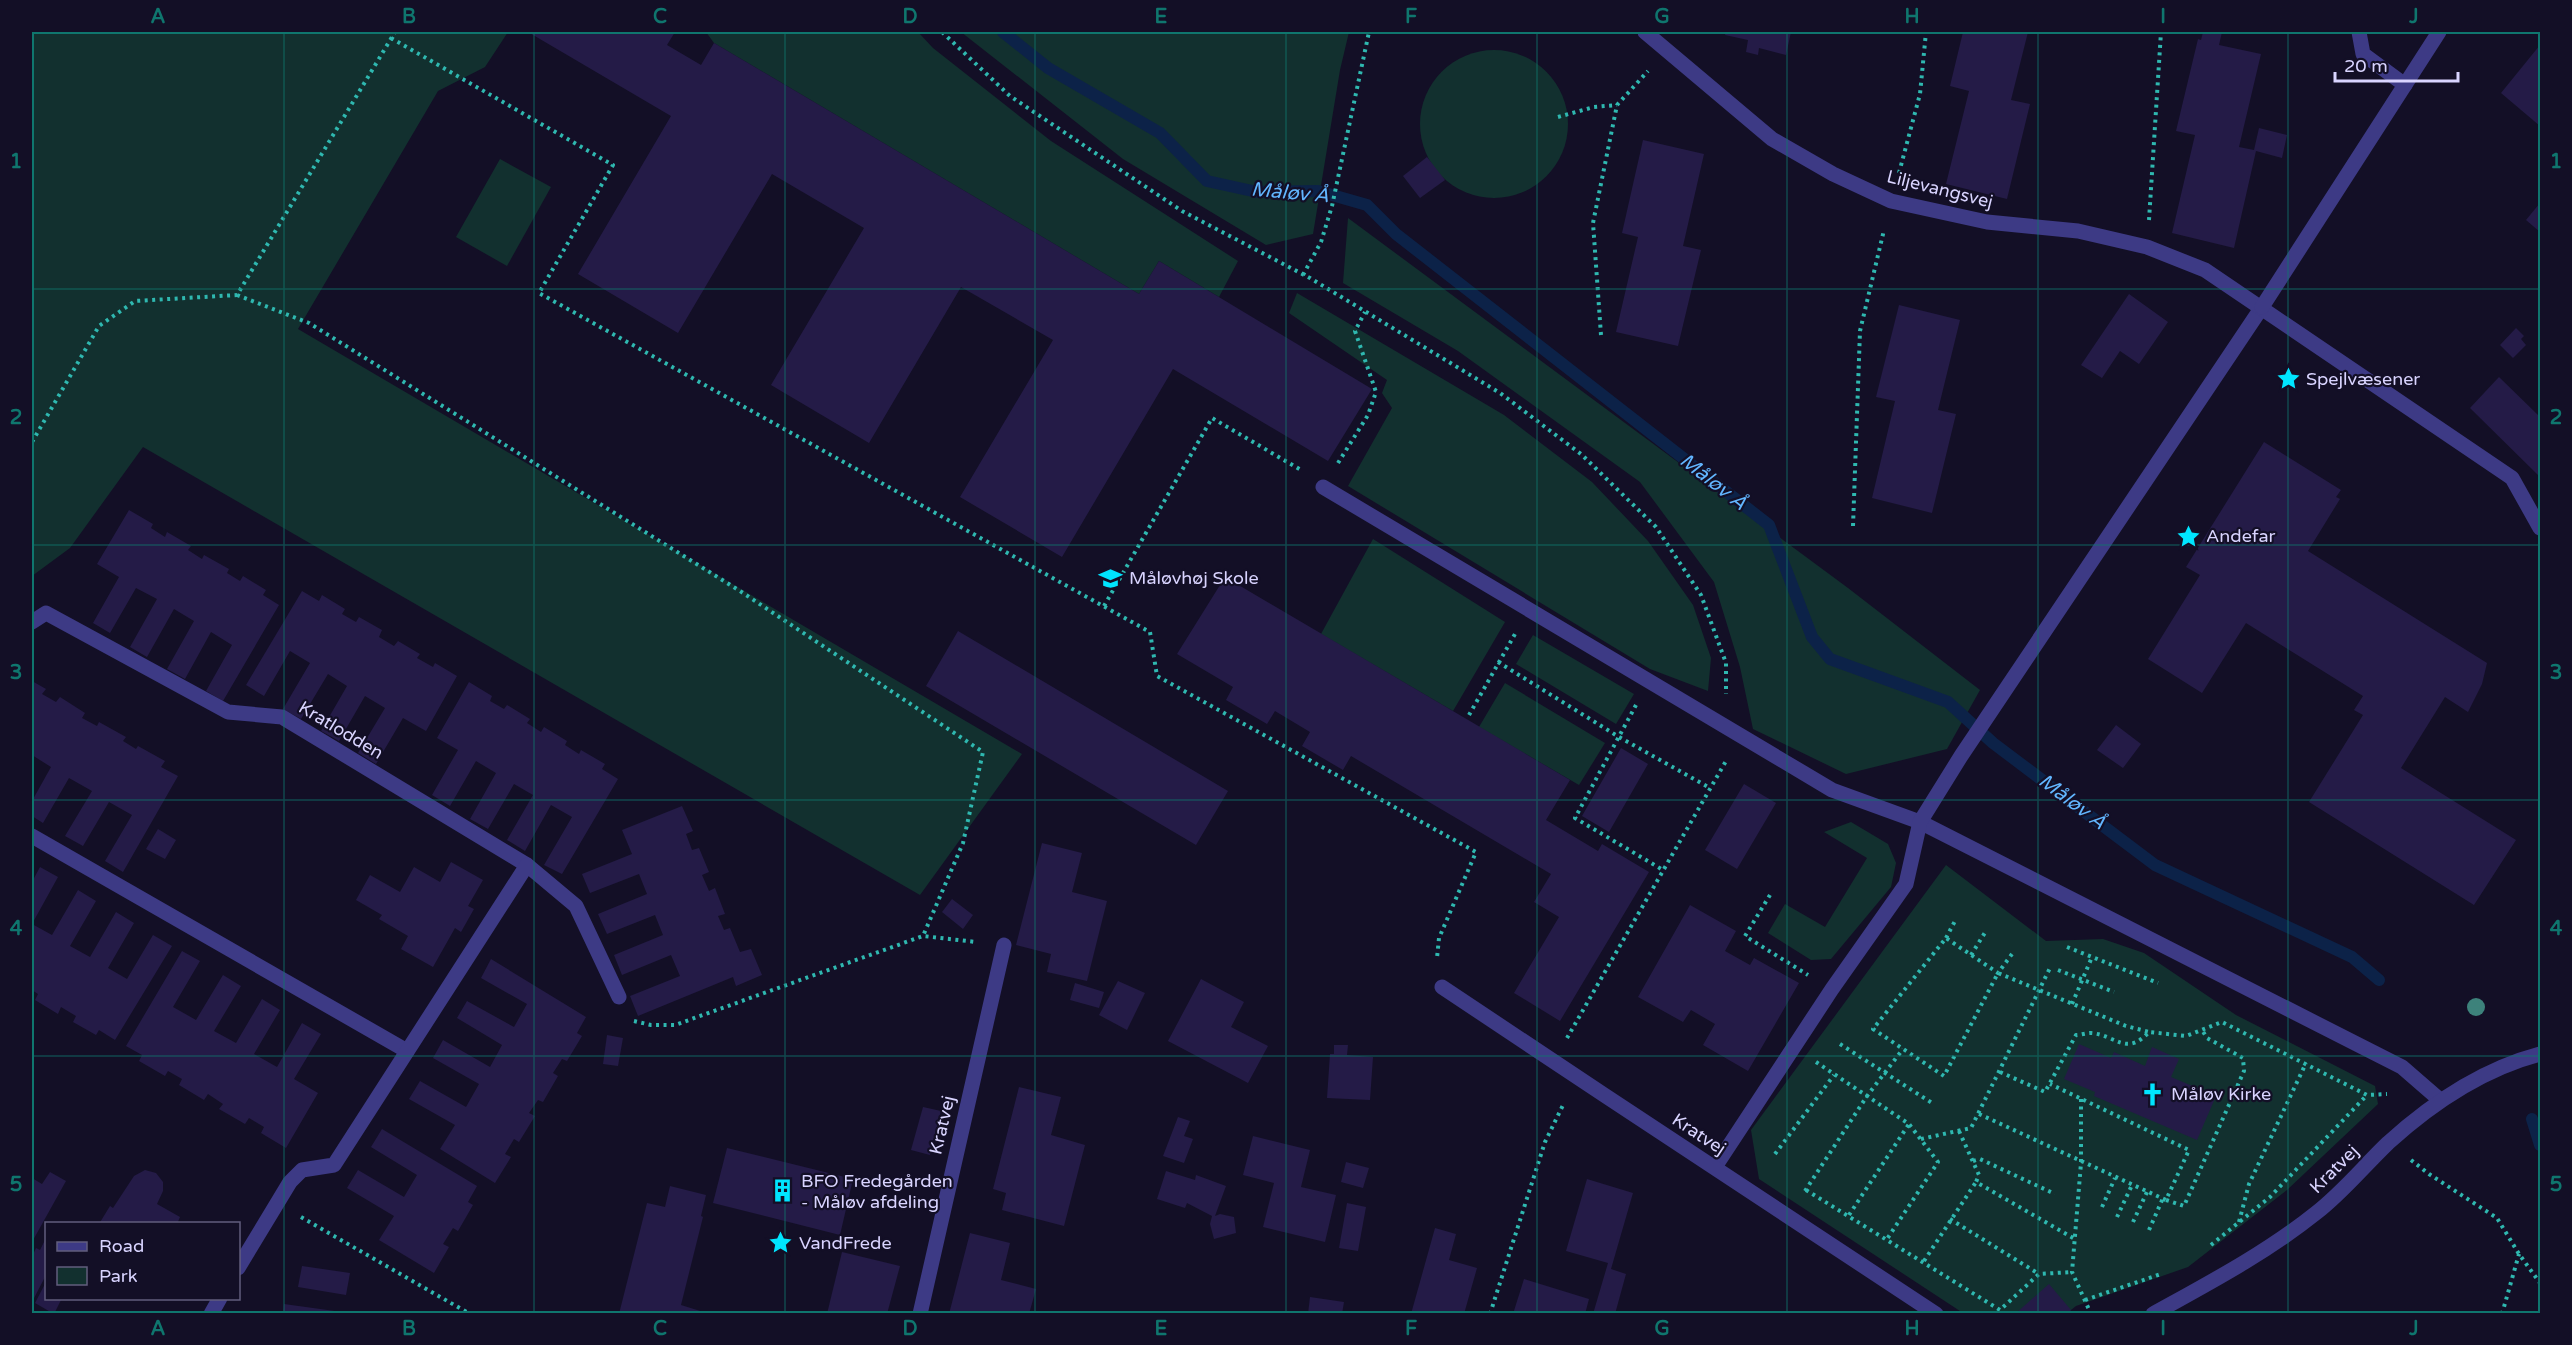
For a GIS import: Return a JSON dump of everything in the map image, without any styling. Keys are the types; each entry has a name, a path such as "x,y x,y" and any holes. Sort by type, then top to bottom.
{"street":[{"name":"Liljevangsvej","path":"1645,32 1668,49 1772,139 1833,174 1891,201 1987,222 2078,231 2147,247 2205,270 2512,478 2541,528"},
{"path":"2360,32 2363,54 2404,86"},
{"path":"1715,1167 1832,989 1906,884 1920,822 1961,756 2262,307 2439,32"},
{"path":"1323,487 1832,790 1920,822 2402,1067 2440,1100"},
{"name":"Kratlodden","path":"32,622 46,613 228,712 282,717 527,865 576,906 619,997"},
{"path":"32,836 407,1051"},
{"path":"240,1265 290,1182 302,1170 334,1165 527,865"},
{"name":"Kratvej","path":"920,1314 1004,945"},
{"name":"Kratvej","path":"1442,987 1577,1079 1715,1167 1935,1314"},
{"name":"Kratvej","path":"2153,1314 2270,1248 2318,1212 2389,1142 2440,1100 2502,1066 2541,1054"},
{"path":"211,1314 219,1300"}],"path":[{"path":"237,295 395,32"},
{"path":"942,32 1010,96 1172,205 1303,275 1365,312 1509,400 1581,454 1656,527 1701,596 1726,663 1726,727"},
{"path":"1303,275 1321,242 1332,206 1369,32"},
{"path":"1853,526 1860,331 1891,201 1920,94 1926,32"},
{"path":"2147,247 2161,32"},
{"path":"391,38 613,165 540,294 1150,632 1157,676 1476,852 1440,938 1435,973 1442,987"},
{"path":"1601,335 1593,223 1617,105 1668,49"},
{"path":"1558,117 1594,107 1617,105"},
{"path":"32,442 99,326 135,301 237,295 309,323 740,591 983,752 963,843 923,936"},
{"path":"1343,454 1368,415 1376,392 1355,331 1365,312"},
{"path":"1104,606 1212,418 1284,460"},
{"path":"1469,715 1529,610"},
{"path":"1498,662 1619,737 1710,788"},
{"path":"1649,682 1575,818 1663,870"},
{"path":"1586,1005 1740,736"},
{"path":"1770,895 1745,936 1832,989"},
{"path":"1956,919 1946,938 1872,1029 1944,1076 1998,973 2012,954"},
{"path":"1971,955 1986,931"},
{"path":"619,997 634,1021 651,1025 675,1025 923,936 1004,945"},
{"path":"1946,938 1998,973 2072,1004 2149,1032 2186,1036 2222,1022 2367,1095 2385,1095"},
{"path":"2067,947 2158,983"},
{"path":"2072,1004 2092,957"},
{"path":"1921,1139 1971,1128 2051,966"},
{"path":"2058,970 2114,992"},
{"path":"1978,1114 2081,1163 2184,1206 2244,1071 2243,1058 2207,1038 2202,1030"},
{"path":"2000,1072 2046,1092 2076,1035 2091,1033 2126,1045 2140,1042 2149,1032"},
{"path":"1840,1044 1932,1103"},
{"path":"1788,1216 1867,1096 1903,1049"},
{"path":"1813,1060 1909,1124 1938,1162 1887,1239"},
{"path":"2239,1223 2249,1184 2306,1063"},
{"path":"1775,1154 1834,1075"},
{"path":"2050,1084 2189,1150 2149,1230"},
{"path":"2202,1252 2287,1180 2367,1095"},
{"path":"1490,1314 1545,1142 1567,1098"},
{"path":"2081,1099 2081,1163 2072,1272 2091,1314"},
{"path":"1849,1215 1909,1124"},
{"path":"1924,1262 1979,1175 1959,1131"},
{"path":"2389,1142 2429,1174 2497,1218 2519,1254 2541,1282"},
{"path":"1973,1161 1980,1159 2055,1194"},
{"path":"2102,1207 2115,1178"},
{"path":"1976,1182 2075,1239"},
{"path":"2117,1216 2132,1185"},
{"path":"1806,1190 2000,1310 2039,1274"},
{"path":"2133,1222 2147,1191"},
{"path":"278,1203 470,1314"},
{"path":"1950,1219 2039,1274 2072,1272"},
{"path":"2502,1314 2519,1254"},
{"path":"2085,1300 2171,1270"}],"green space":[{"path":"32,32 508,32 485,67 438,91 298,329 1022,754 920,895 143,447 70,548 32,576"},
{"path":"706,32 918,32 933,48 1051,141 1238,261 1219,297 1159,261 1139,294 714,43"},
{"path":"961,32 1349,32 1340,70 1313,234 1266,245 1123,159"},
{"path":"1494,50 1522,56 1546,72 1562,96 1568,124 1562,152 1546,176 1522,192 1494,198 1466,192 1442,176 1426,152 1420,124 1426,96 1442,72 1466,56"},
{"path":"500,159 551,187 507,266 456,237"},
{"path":"1348,218 1848,588 1980,690 1947,749 1846,774 1753,729 1740,667 1714,582 1640,482 1458,351 1343,283"},
{"path":"1297,293 1504,415 1592,482 1648,541 1693,605 1711,658 1708,691 1650,669 1348,486 1392,408 1382,393 1387,380 1289,313"},
{"path":"1373,539 1505,622 1453,711 1321,634"},
{"path":"1533,635 1634,694 1616,724 1516,664"},
{"path":"1505,683 1605,743 1579,785 1479,727"},
{"path":"1851,822 1888,844 1896,863 1891,887 1831,959 1811,960 1768,933 1785,904 1825,927 1867,858 1824,832"},
{"path":"1946,865 2046,941 2103,939 2144,953 2236,1015 2375,1086 2378,1104 2287,1190 2188,1267 2076,1306 2066,1314 1963,1313 1759,1179 1751,1130"}],"building":[{"path":"528,32 675,32 667,45 701,65 714,43 1139,294 1159,261 1372,389 1328,461 1173,369 1062,557 960,497 1053,340 961,287 869,443 771,385 864,228 772,174 678,333 578,274 671,116"},
{"path":"1726,32 1791,32 1786,55 1759,48 1758,55 1746,52 1748,40 1725,35"},
{"path":"1963,32 2028,32 2011,100 2030,104 2007,199 1946,184 1969,91 1950,86"},
{"path":"2203,32 2222,32 2219,45 2261,54 2239,147 2254,150 2259,128 2287,135 2282,158 2256,151 2234,248 2172,233 2195,135 2176,131 2198,39 2201,40"},
{"path":"2540,45 2540,126 2501,93"},
{"path":"1643,140 1704,154 1683,246 1701,250 1678,346 1616,332 1638,237 1622,233"},
{"path":"1427,157 1445,180 1420,198 1403,176"},
{"path":"2540,203 2540,232 2526,220"},
{"path":"2129,294 2168,322 2139,364 2120,351 2102,378 2081,365"},
{"path":"1899,305 1960,320 1938,410 1956,414 1932,513 1872,498 1895,401 1876,397"},
{"path":"2516,328 2524,336 2521,339 2526,345 2513,358 2500,345"},
{"path":"2499,377 2540,417 2540,477 2470,408"},
{"path":"2264,442 2341,490 2336,497 2340,499 2308,551 2487,663 2482,684 2468,712 2445,697 2401,768 2516,840 2474,905 2309,802 2363,715 2354,710 2363,696 2246,623 2202,693 2148,659 2200,575 2186,567"},
{"path":"129,510 153,524 151,528 165,537 167,532 191,546 188,550 202,559 204,555 229,569 227,573 240,581 243,576 266,590 263,595 279,605 223,701 206,691 232,645 211,632 185,679 167,669 194,621 174,609 147,657 130,647 157,599 136,588 110,633 93,623 119,577 97,564"},
{"path":"1225,577 1570,780 1546,820 1598,851 1602,844 1649,872 1560,1021 1514,993 1559,917 1534,902 1551,874 1351,756 1343,770 1302,746 1310,732 1275,711 1267,724 1226,700 1233,687 1177,654"},
{"path":"302,591 319,601 322,595 345,609 342,614 356,622 359,617 382,630 379,637 394,646 398,641 420,654 417,658 433,667 435,663 457,676 426,731 403,718 376,764 358,753 385,708 365,696 339,741 321,731 347,686 328,674 301,719 283,709 310,663 290,651 264,696 246,685"},
{"path":"958,631 1228,791 1196,845 926,686"},
{"path":"32,681 46,689 42,694 56,702 60,697 85,713 82,718 97,726 99,722 126,737 123,741 136,749 138,746 165,761 161,767 178,776 123,872 105,861 132,815 109,802 83,846 65,836 92,791 69,778 43,823 32,816 32,801 51,767 32,755"},
{"path":"469,682 492,696 490,701 504,709 507,705 530,719 527,723 541,732 544,727 567,741 565,745 579,754 581,750 605,764 602,769 618,779 562,874 544,865 572,817 551,805 525,851 507,840 533,795 514,784 488,829 470,819 496,773 476,761 450,806 432,795 458,750 437,738"},
{"path":"2116,725 2141,744 2123,768 2097,750"},
{"path":"1621,748 1648,764 1609,832 1582,816"},
{"path":"1744,784 1776,803 1737,869 1705,850"},
{"path":"682,806 693,831 686,834 692,850 699,848 709,872 702,875 709,891 715,888 725,914 718,916 724,930 730,928 740,952 751,949 762,975 736,986 733,977 638,1016 630,996 680,976 671,955 622,975 614,955 663,935 655,915 607,934 598,914 647,894 639,874 590,893 582,874 632,854 622,830"},
{"path":"158,829 176,840 165,859 146,849"},
{"path":"1042,843 1082,853 1072,892 1107,901 1087,981 1047,972 1051,954 1016,945"},
{"path":"451,862 483,880 468,906 474,909 461,932 455,928 433,967 401,949 408,936 379,919 382,915 356,900 370,875 400,892 414,867 440,882"},
{"path":"40,867 58,877 32,924 32,882"},
{"path":"78,890 96,901 70,946 90,957 116,912 134,923 108,968 127,979 153,935 172,946 115,1040 99,1030 96,1035 73,1022 76,1016 61,1007 58,1014 35,1000 38,994 32,990 32,924 52,935"},
{"path":"952,899 973,915 963,929 942,912"},
{"path":"1690,905 1736,931 1725,951 1750,965 1754,958 1799,983 1748,1071 1703,1045 1715,1024 1691,1010 1683,1022 1638,997"},
{"path":"182,951 200,961 173,1007 196,1020 223,975 241,986 214,1031 236,1043 262,999 280,1010 254,1054 277,1067 302,1023 321,1034 294,1079 318,1093 286,1148 261,1133 264,1127 249,1118 245,1124 219,1109 223,1104 208,1094 204,1100 179,1085 182,1079 168,1071 165,1076 139,1061 142,1055 126,1046"},
{"path":"491,959 586,1017 577,1033 582,1036 567,1061 562,1059 553,1073 558,1076 543,1102 538,1100 529,1113 535,1116 519,1142 514,1139 505,1154 511,1157 495,1183 440,1149 455,1125 409,1099 420,1081 466,1107 479,1084 433,1058 443,1040 490,1067 502,1045 457,1018 467,1001 514,1027 527,1004 481,978"},
{"path":"1201,979 1244,1002 1231,1027 1268,1046 1248,1083 1168,1041"},
{"path":"1118,981 1145,993 1127,1030 1099,1015"},
{"path":"1075,983 1104,992 1099,1008 1070,1000"},
{"path":"607,1035 623,1038 618,1066 603,1064"},
{"name":"Måløv Kirke","path":"2079,1044 2111,1058 2114,1052 2145,1066 2152,1047 2179,1059 2171,1077 2216,1096 2197,1140 2094,1096 2095,1092 2064,1079"},
{"path":"1334,1045 1348,1045 1347,1055 1373,1057 1370,1100 1327,1098 1330,1054 1334,1054"},
{"path":"1019,1087 1061,1097 1051,1135 1085,1145 1064,1226 1002,1210 1006,1193 993,1189"},
{"path":"923,1107 941,1111 930,1155 911,1150"},
{"path":"1178,1117 1190,1121 1184,1136 1193,1139 1184,1163 1163,1156"},
{"path":"382,1129 477,1186 468,1202 473,1205 458,1231 453,1228 443,1244 449,1247 434,1273 379,1240 394,1216 347,1188 358,1170 404,1197 417,1175 371,1147"},
{"path":"1253,1136 1310,1150 1301,1187 1336,1195 1325,1242 1263,1227 1274,1183 1243,1175"},
{"name":"BFO Fredegården - Måløv afdeling","path":"727,1148 853,1179 840,1235 713,1203"},
{"path":"1346,1162 1369,1168 1363,1188 1341,1182"},
{"path":"145,1170 156,1173 163,1182 163,1191 157,1204 180,1217 178,1222 100,1222 110,1206 113,1208 134,1176"},
{"path":"1166,1171 1195,1180 1196,1175 1226,1186 1215,1216 1220,1214 1234,1217 1236,1233 1214,1239 1210,1224 1212,1216 1187,1203 1185,1208 1157,1199"},
{"path":"50,1172 66,1181 32,1242 32,1178 42,1184"},
{"path":"1587,1179 1633,1193 1611,1269 1626,1274 1615,1314 1593,1314 1608,1263 1566,1251"},
{"path":"670,1186 706,1195 701,1216 703,1217 681,1305 710,1314 619,1314 647,1203 665,1207"},
{"path":"1347,1203 1366,1207 1358,1251 1339,1248"},
{"path":"1435,1228 1456,1234 1449,1260 1477,1268 1464,1314 1411,1314"},
{"path":"970,1233 1010,1243 1001,1280 1036,1289 1029,1314 949,1314"},
{"path":"45,1240 45,1277 32,1302 32,1257 36,1248 40,1250"},
{"path":"842,1252 900,1266 887,1314 827,1314"},
{"path":"302,1266 350,1273 346,1295 298,1287"},
{"path":"1524,1279 1589,1299 1585,1314 1513,1314"},
{"path":"45,1284 45,1300 61,1300 54,1314 35,1303"},
{"path":"2049,1284 2071,1310 2067,1314 2015,1314"},
{"path":"1310,1297 1344,1302 1342,1314 1308,1314"},
{"path":"284,1304 342,1312 342,1314 283,1314"}],"waterway":[{"name":"Måløv Å","path":"1003,32 1048,68 1160,133 1207,181 1257,192 1318,191 1367,205 1396,234 1769,525 1812,637 1830,659 1948,702 1993,743 2155,865 2352,957 2379,980"},
{"name":"Måløv Å","path":"2532,1119 2540,1145"}],"place":[{"name":"Spejlvæsener","path":"2288,379"},
{"name":"Andefar","path":"2188,536"},
{"name":"Måløvhøj Skole","path":"1111,578"},
{"name":"Måløv Kirke","path":"2153,1094"},
{"name":"BFO Fredegården - Måløv afdeling","path":"783,1191"},
{"name":"VandFrede","path":"781,1243"}]}
